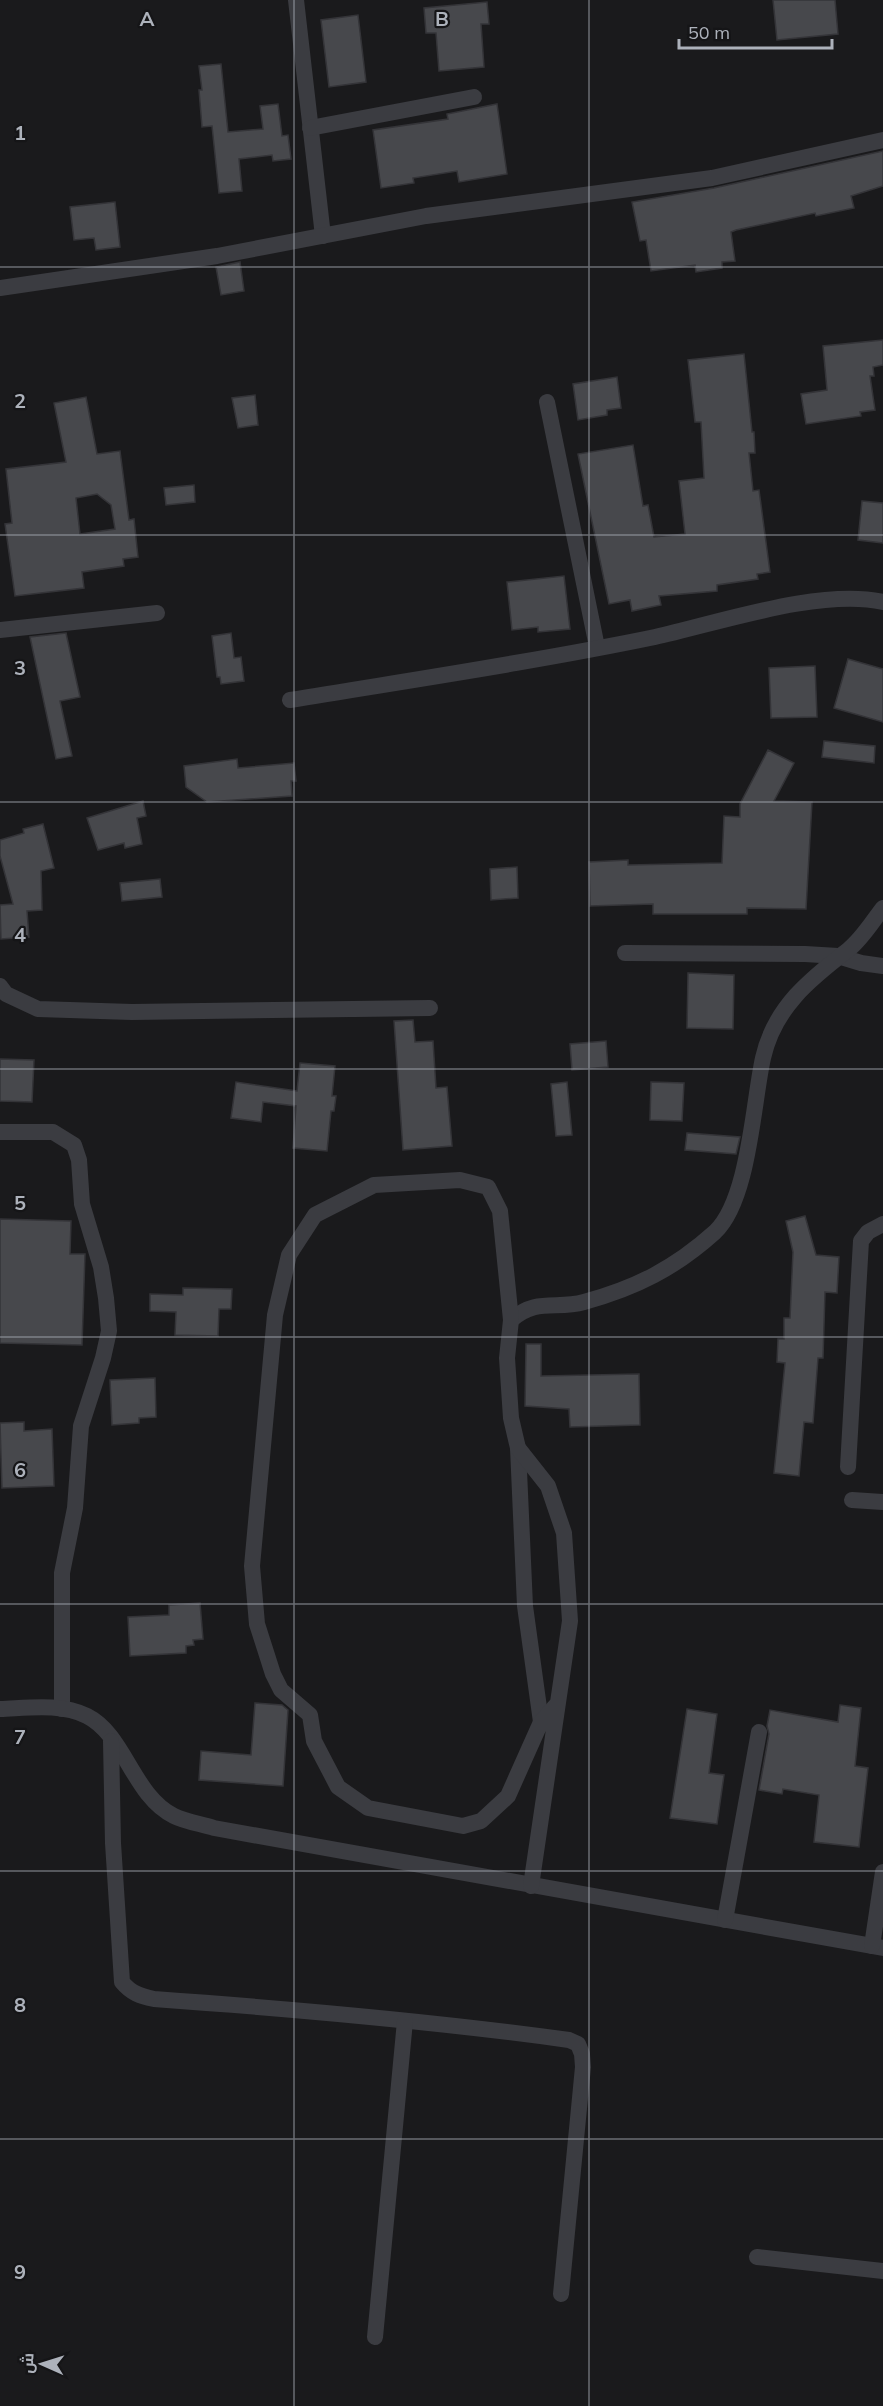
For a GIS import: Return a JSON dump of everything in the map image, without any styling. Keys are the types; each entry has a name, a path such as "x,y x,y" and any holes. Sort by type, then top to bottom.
{"street":[{"path":"296,0 323,236"},
{"path":"310,128 474,97"},
{"path":"0,288 218,256 437,214 712,178 883,140"},
{"path":"547,402 597,647"},
{"path":"290,700 597,647 793,606 848,598 883,602"},
{"path":"0,630 157,613"},
{"path":"512,1320 532,1306 581,1303 638,1286 675,1264 717,1230 732,1205 750,1145 763,1057 769,1040 791,1000 812,976 861,937 883,908"},
{"path":"625,953 838,956 861,963 883,966"},
{"path":"0,986 6,994 38,1009 132,1012 430,1008"},
{"path":"0,1132 53,1132 74,1145 79,1160 82,1204 101,1267 106,1298 109,1331 103,1358 81,1426 75,1508 62,1573 62,1709"},
{"path":"541,1722 525,1606 518,1448 511,1418 507,1358 512,1320 500,1211 488,1187 460,1180 374,1185 315,1215 290,1254 275,1315 252,1566 258,1624 273,1674 281,1690 310,1715 315,1741 338,1787 368,1808 463,1826 481,1821 508,1796 541,1722 558,1703"},
{"path":"848,1467 861,1241 868,1232 883,1224"},
{"path":"518,1448 548,1486 564,1533 570,1621 531,1886"},
{"path":"852,1500 883,1502"},
{"path":"0,1709 62,1709 86,1715 98,1723 147,1794 173,1816 214,1828 878,1947 883,1872"},
{"path":"726,1920 759,1732"},
{"path":"111,1741 113,1844 122,1982 128,1989 154,1999 502,2031 569,2040 578,2044 583,2067 561,2294"},
{"path":"375,2337 405,2021"},
{"path":"757,2257 883,2271"}],"building":[{"path":"773,0 835,0 838,34 777,40"},
{"path":"487,2 489,24 481,24 484,67 439,71 436,33 426,33 424,8"},
{"path":"358,15 366,82 329,87 321,20"},
{"path":"221,64 228,132 263,129 260,106 278,104 282,136 288,135 291,159 273,161 272,155 239,159 242,191 219,193 212,126 202,127 199,90 202,90 199,66"},
{"path":"497,104 507,174 459,182 457,171 413,178 414,183 381,188 373,130 448,119 447,114"},
{"path":"883,151 883,186 851,196 854,208 816,216 815,213 731,232 735,261 722,262 722,268 696,272 695,265 651,271 646,240 640,241 632,202 714,188"},
{"path":"115,202 120,247 96,250 94,238 74,240 70,207"},
{"path":"240,262 244,291 221,295 216,267"},
{"path":"883,340 883,365 873,367 874,376 870,376 875,410 860,412 861,416 806,424 801,394 827,390 823,346"},
{"path":"744,354 752,432 754,432 755,453 749,453 753,491 759,490 770,572 757,574 758,579 717,585 717,591 659,596 661,605 632,611 630,600 609,604 578,454 633,445 643,506 648,505 654,537 685,534 679,481 704,478 701,422 695,422 688,360"},
{"path":"617,377 621,408 607,410 607,415 578,420 573,384"},
{"path":"255,395 258,425 238,428 232,398"},
{"path":"86,397 97,454 120,451 129,520 134,519 138,557 123,559 124,566 82,572 84,588 15,596 5,524 12,523 6,469 66,462 54,403","holes":["97,494 111,505 115,529 80,534 76,498"]},
{"path":"194,485 195,502 166,505 164,488"},
{"path":"862,501 883,503 883,543 858,540"},
{"path":"564,576 570,629 538,632 538,627 512,630 507,582"},
{"path":"66,633 80,697 60,701 72,756 56,759 30,637"},
{"path":"231,633 234,658 241,657 244,681 221,684 220,677 217,677 212,636"},
{"path":"848,659 883,669 883,722 834,708"},
{"path":"815,666 817,717 771,718 769,668"},
{"path":"824,741 875,746 874,763 822,757"},
{"path":"768,750 794,763 774,801 812,802 806,909 747,908 747,914 653,914 653,904 590,906 589,862 628,860 628,865 722,863 724,816 740,817 740,804"},
{"path":"237,759 238,768 294,763 296,781 291,781 292,796 207,802 186,787 184,766"},
{"path":"143,801 146,816 137,818 142,844 125,848 124,843 98,850 87,818"},
{"path":"43,824 54,868 41,871 42,910 27,911 29,937 1,939 0,905 13,904 0,856 0,840 24,833 23,829"},
{"path":"517,867 518,898 491,900 490,869"},
{"path":"160,879 162,897 122,901 120,883"},
{"path":"688,973 734,975 733,1029 687,1028"},
{"path":"413,1020 415,1042 433,1041 436,1088 447,1087 452,1146 403,1150 394,1021"},
{"path":"606,1041 608,1067 572,1070 570,1044"},
{"path":"0,1059 34,1060 32,1102 0,1101"},
{"path":"300,1063 335,1066 332,1096 336,1096 334,1111 331,1111 327,1151 293,1148 296,1106 263,1102 261,1122 231,1118 236,1082 297,1091"},
{"path":"567,1082 572,1135 556,1136 551,1084"},
{"path":"651,1082 684,1083 682,1121 650,1120"},
{"path":"687,1133 740,1137 736,1154 685,1150"},
{"path":"805,1216 816,1255 839,1257 837,1293 825,1292 823,1358 818,1358 813,1423 804,1422 799,1476 774,1473 785,1363 777,1362 778,1339 784,1339 784,1318 790,1318 793,1252 786,1221"},
{"path":"0,1219 71,1221 70,1254 85,1254 82,1345 0,1343"},
{"path":"183,1288 232,1289 231,1309 219,1309 218,1336 175,1335 176,1312 150,1311 150,1294 183,1295"},
{"path":"526,1344 541,1344 541,1376 639,1374 640,1425 570,1427 569,1409 525,1406"},
{"path":"155,1378 156,1417 139,1418 139,1423 112,1425 110,1380"},
{"path":"24,1422 24,1431 52,1429 54,1486 2,1488 0,1423"},
{"path":"200,1603 203,1639 193,1640 194,1645 186,1646 186,1653 130,1656 128,1617 169,1615 169,1605"},
{"path":"255,1703 282,1705 288,1710 283,1786 199,1780 201,1751 251,1755"},
{"path":"840,1705 861,1708 855,1766 868,1768 859,1847 814,1842 819,1795 783,1789 782,1794 759,1790 769,1734 767,1726 770,1710 838,1722"},
{"path":"687,1709 717,1714 709,1773 724,1775 717,1824 670,1818"}]}
